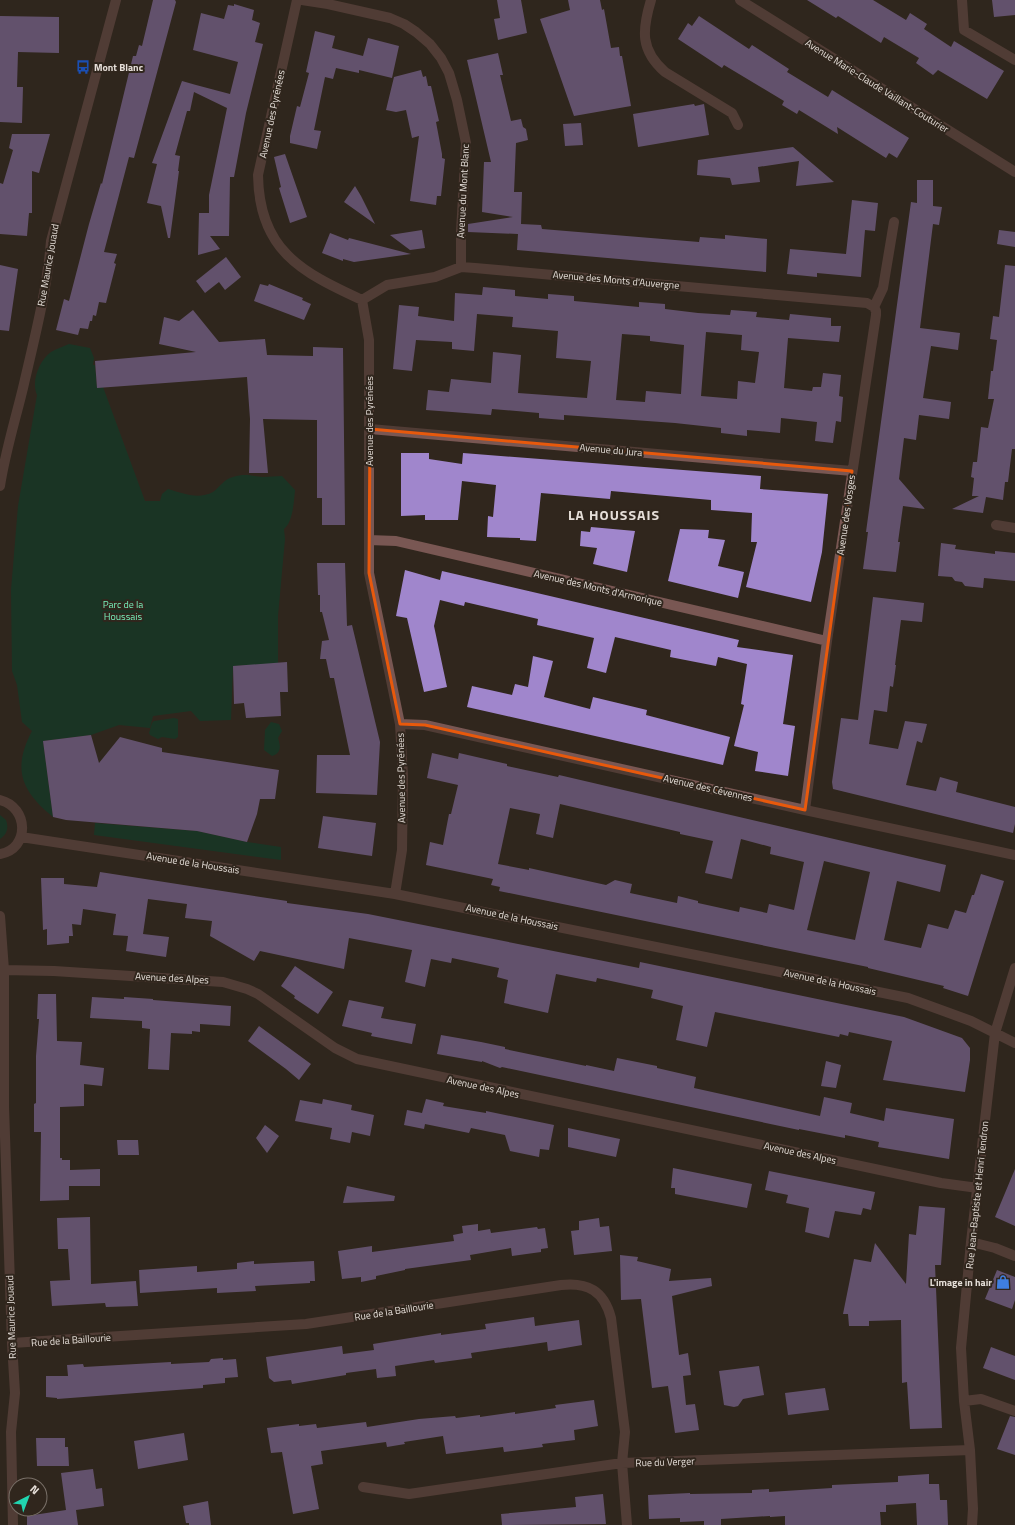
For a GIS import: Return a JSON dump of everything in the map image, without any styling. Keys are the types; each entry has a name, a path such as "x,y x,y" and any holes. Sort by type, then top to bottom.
{"street":[{"name":"Rue Maurice Jouaud","path":"0,486 48,273 51,241 116,0"},
{"name":"Avenue des Pyrénées","path":"296,0 258,175 258,194 262,213 268,228 276,242 290,258 307,272 362,300 369,340 369,573 400,724 403,776 402,850 395,894"},
{"name":"Avenue du Mont Blanc","path":"302,0 328,4 390,18 404,24 416,32 430,44 441,58 449,73 457,100 466,143 461,232 461,267"},
{"path":"652,0 644,30 649,53 656,64 665,72 732,113 738,125"},
{"name":"Avenue Marie-Claude Vaillant-Couturier","path":"740,0 1015,172"},
{"path":"962,0 964,30 1015,60"},
{"name":"Avenue des Vosges","path":"805,810 827,641 876,315 874,307 884,288 894,222"},
{"name":"Avenue des Monts d'Auvergne","path":"362,300 387,285 435,277 461,267 499,269 866,303 874,307"},
{"name":"Avenue du Jura","path":"370,429 852,471"},
{"path":"996,525 1015,528"},
{"name":"Avenue des Monts d'Armorique","path":"369,540 396,541 827,641"},
{"name":"Avenue des Cévennes","path":"400,724 425,725 805,810 1015,855"},
{"path":"0,800 12,805 19,814 23,825 21,837 12,849 0,854"},
{"name":"Avenue de la Houssais","path":"21,837 395,894 908,998 971,1021 1015,1043"},
{"name":"Rue Maurice Jouaud","path":"0,916 4,970 4,1107 15,1393 11,1432 13,1525"},
{"name":"Rue Jean-Baptiste et Henri Tendron","path":"972,1525 973,1509 970,1450 964,1401 961,1348 971,1242 995,1033 1015,968"},
{"name":"Avenue des Alpes","path":"4,970 223,982 258,994 335,1048 357,1059 941,1183 978,1188"},
{"path":"971,1242 1015,1256"},
{"name":"Rue de la Baillourie","path":"12,1343 306,1324 561,1285 584,1285 602,1296 611,1318 625,1432 622,1463 627,1525"},
{"path":"964,1401 981,1399 1015,1411"},
{"name":"Rue du Verger","path":"363,1487 409,1494 622,1463 970,1450"}],"highlighted area":[{"path":"370,429 852,471 805,810 425,725 400,724 369,573"}],"green space":[{"name":"Parc de la Houssais","path":"69,344 90,348 94,358 93,365 95,365 97,388 103,387 145,501 160,501 162,494 168,489 196,496 207,494 213,492 227,479 241,475 263,477 282,476 295,490 291,516 287,526 284,529 285,539 278,616 278,671 251,672 250,665 233,666 231,720 200,721 191,711 153,716 150,728 119,725 91,735 43,741 53,817 33,798 23,778 21,768 22,757 32,731 22,722 17,685 12,671 11,590 18,506 37,395 35,384 37,372 43,361 51,352"},
{"path":"174,718 178,719 178,737 175,739 162,737 158,739 150,735 149,733 154,721"},
{"path":"271,722 279,724 282,731 278,738 280,749 275,755 272,756 264,750 265,730"},
{"path":"0,815 6,820 7,828 6,833 0,839"},
{"path":"95,823 197,831 247,842 281,847 281,860 94,835"}],"building":[{"path":"153,0 175,0 176,2 134,158 129,157 104,252 117,254 114,263 116,264 106,303 99,302 96,316 93,315 88,329 80,328 78,335 56,330 64,299 69,301 89,224 101,183 102,184 133,56 136,56 139,45 142,46"},
{"path":"497,0 521,0 527,33 498,40 494,19 500,18"},
{"path":"568,0 600,0 602,10 604,9 611,48 619,47 620,56 622,56 631,106 574,116 540,19 570,10"},
{"path":"807,0 873,0 906,20 910,13 927,24 924,29 951,47 954,41 1004,71 987,99 938,70 933,75 916,63 919,58 884,37 881,43 838,16 836,18"},
{"path":"992,0 1015,0 1015,15 994,17"},
{"path":"234,4 254,10 252,20 260,23 255,42 263,44 246,113 234,177 230,177 229,236 210,236 220,249 198,255 199,213 209,213 209,195 227,108 194,92 190,111 187,111 175,155 180,156 170,238 168,238 161,206 147,203 157,164 152,163 182,81 230,94 238,62 193,50 201,13 224,19 228,5 234,6"},
{"path":"0,16 59,17 59,53 18,52 17,87 23,87 22,123 0,122"},
{"path":"699,16 749,49 752,45 789,69 787,72 828,97 832,90 909,138 897,158 889,153 886,158 837,127 838,134 799,110 797,114 782,105 784,101 724,65 722,68 678,39 688,23 692,26"},
{"path":"315,31 335,36 332,48 363,56 368,38 399,46 392,78 359,70 359,73 336,68 333,79 325,77 314,130 321,131 317,149 290,143 290,136 297,106 300,107 309,73 306,72"},
{"path":"498,53 503,75 500,75 511,121 521,119 523,127 526,129 528,140 516,143 514,192 522,192 521,224 541,225 542,229 699,242 700,237 725,239 725,235 767,239 766,272 517,250 518,234 468,232 468,224 513,217 482,212 484,162 491,162 467,60"},
{"path":"421,70 423,77 426,76 428,86 431,86 439,121 436,122 442,158 445,159 441,196 437,196 436,205 410,201 419,136 412,138 406,110 396,112 386,110 394,77"},
{"path":"694,104 695,106 704,104 709,135 638,147 633,114"},
{"path":"581,123 583,145 565,146 563,124"},
{"path":"12,134 50,134 39,173 32,171 32,213 29,213 27,236 0,234 0,183 3,184 13,150 9,148"},
{"path":"793,147 834,182 796,186 799,161 758,167 760,182 732,185 730,178 697,175 698,160"},
{"path":"285,154 307,217 290,223 279,188 281,187 274,157"},
{"path":"917,180 933,180 933,206 942,207 939,225 933,224 920,328 960,333 958,350 931,346 923,398 951,402 949,419 919,415 916,440 904,438 899,479 925,509 903,506 896,572 863,569 868,532 866,532 911,202 917,203"},
{"path":"355,186 361,196 375,224 344,202"},
{"path":"852,200 878,203 875,231 865,230 861,277 817,273 817,277 787,274 790,249 846,254"},
{"path":"422,230 425,248 410,250 390,235"},
{"path":"999,230 1015,232 1015,247 997,244"},
{"path":"330,233 348,240 349,238 411,254 354,262 343,259 343,261 322,253"},
{"path":"226,257 241,277 225,290 219,282 205,293 196,281"},
{"path":"0,265 18,269 9,331 0,330"},
{"path":"1005,265 1015,266 1015,449 1012,449 1008,482 1005,482 1003,500 986,497 983,513 952,509 979,496 972,496 974,478 971,477 973,462 977,462 981,427 988,428 994,399 988,399 991,371 993,371 997,340 990,339 993,316 999,317"},
{"path":"260,284 268,286 269,284 303,298 302,300 311,304 304,320 254,301"},
{"path":"483,287 515,290 515,296 548,299 548,294 574,296 574,301 639,307 639,302 665,304 665,309 698,313 730,315 731,310 757,312 756,317 789,320 790,314 831,318 831,326 841,326 839,342 788,338 784,388 812,391 813,387 821,387 823,373 841,375 839,396 843,397 841,422 836,421 833,443 815,441 817,422 781,418 780,433 747,430 747,436 721,433 721,428 675,423 564,415 564,420 539,418 539,413 492,409 491,415 426,410 428,390 449,392 451,379 491,383 493,352 521,355 518,393 587,398 591,361 556,358 558,331 512,327 513,317 477,314 474,351 452,349 452,342 416,340 412,371 393,369 399,305 419,307 418,316 454,321 455,293 482,295","holes":["706,332 742,335 741,350 759,352 755,383 738,381 737,399 701,396","622,334 650,336 650,341 684,345 681,394 646,391 645,402 616,400"]},
{"path":"193,310 219,342 265,339 267,355 313,356 313,347 343,348 345,525 322,525 322,498 317,498 317,420 263,419 268,473 249,473 250,419 247,377 97,388 95,361 196,352 159,344 164,317 179,321"},
{"path":"401,453 429,453 429,459 462,464 463,453 761,476 760,489 828,494 822,552 811,602 746,587 757,542 751,542 752,513 711,510 711,500 611,491 610,499 541,493 536,541 520,540 520,538 487,537 488,516 493,517 496,485 462,481 458,520 425,520 425,515 401,516"},
{"path":"591,527 635,531 627,572 593,564 597,548 580,546 581,531 590,532"},
{"path":"680,529 709,530 708,538 725,540 718,566 744,572 738,598 668,581"},
{"path":"941,543 956,545 955,549 995,554 995,551 1015,553 1015,581 984,578 983,588 965,586 962,582 955,581 952,577 938,576"},
{"path":"317,563 345,563 347,626 352,625 380,742 377,795 316,793 317,755 350,755 334,678 330,678 326,659 320,659 322,641 329,640 322,612 320,612"},
{"path":"405,570 440,580 442,571 739,640 737,647 793,655 783,724 795,726 788,776 755,771 758,752 734,746 744,705 741,704 747,664 718,657 716,666 670,657 671,650 615,637 606,673 587,668 594,638 537,625 538,619 465,602 464,606 440,600 434,626 447,687 424,692 407,618 396,616"},
{"path":"873,597 924,603 922,622 901,620 893,687 890,686 887,712 874,710 869,744 898,749 905,721 927,724 922,743 917,741 906,785 936,791 940,777 958,782 956,792 1015,807 1015,824 1013,833 833,789 832,782 841,718 858,720"},
{"path":"533,656 553,661 544,697 590,709 593,697 647,710 646,715 730,737 723,765 467,707 472,686 512,695 515,684 528,687"},
{"path":"287,662 288,692 280,692 281,716 246,718 244,703 234,704 233,666"},
{"path":"91,735 99,763 120,737 162,748 162,752 279,770 275,799 260,799 257,814 247,842 197,831 66,820 53,817 43,741"},
{"path":"432,753 458,759 459,753 507,764 507,766 558,777 559,775 946,865 940,892 897,881 884,940 921,948 928,924 948,929 955,910 966,913 981,874 1004,881 968,996 943,988 944,986 868,967 499,891 500,887 491,885 493,879 426,865 430,842 443,845 449,814 451,814 458,785 427,778","holes":["560,804 713,841 705,873 732,879 741,839 771,847 770,854 804,862 794,910 769,904 767,913 740,907 739,912 698,903 698,901 678,896 677,903 630,893 632,884 615,880 606,885 529,868 529,870 498,864 510,808 540,814 536,834 553,838","824,861 870,872 855,940 807,930"]},
{"path":"323,816 376,823 372,856 318,848"},
{"path":"100,872 287,901 287,903 368,914 639,968 640,962 904,1017 962,1038 970,1048 970,1060 965,1092 883,1080 892,1041 849,1032 848,1036 840,1034 839,1037 715,1012 707,1047 676,1040 683,1006 651,998 653,990 597,978 596,982 556,974 548,1013 504,1003 508,980 497,977 499,968 452,958 451,963 431,959 425,987 405,982 412,950 349,938 344,969 260,951 254,961 210,936 212,921 185,918 187,904 148,899 143,934 169,937 166,957 126,951 128,936 113,935 116,914 83,909 81,925 72,924 73,936 69,936 69,943 47,945 47,929 43,930 41,878 64,878 64,884 97,887"},
{"path":"295,966 333,992 318,1014 294,998 295,996 281,986"},
{"path":"38,994 56,994 57,1041 82,1042 80,1065 104,1068 102,1086 84,1084 84,1106 60,1107 60,1158 62,1158 62,1160 70,1160 70,1170 100,1169 100,1186 69,1186 69,1200 40,1201 41,1132 34,1132 34,1104 36,1103 36,1056 39,1019 37,1019"},
{"path":"92,997 124,999 124,997 231,1006 230,1026 200,1024 200,1032 192,1031 192,1034 171,1033 169,1070 148,1069 150,1029 142,1028 142,1021 90,1018"},
{"path":"349,1000 384,1007 381,1018 416,1024 412,1044 371,1036 372,1033 342,1026"},
{"path":"259,1026 311,1064 299,1080 248,1041"},
{"path":"441,1035 481,1042 505,1047 505,1049 614,1071 617,1058 657,1066 657,1068 696,1077 694,1088 820,1116 824,1097 852,1103 850,1113 884,1121 886,1108 954,1119 949,1159 878,1147 879,1142 845,1135 845,1138 799,1130 502,1067 500,1068 482,1061 437,1054"},
{"path":"826,1061 841,1065 836,1088 821,1086"},
{"path":"323,1099 352,1105 351,1110 374,1115 370,1136 352,1132 350,1143 330,1139 332,1128 295,1121 300,1100 322,1104"},
{"path":"426,1099 444,1103 443,1106 486,1113 486,1111 554,1125 549,1150 540,1149 539,1157 510,1151 505,1135 471,1128 469,1133 425,1124 424,1129 404,1125 407,1110 422,1113"},
{"path":"265,1125 279,1136 267,1153 256,1138"},
{"path":"568,1128 620,1139 616,1157 568,1147"},
{"path":"117,1140 138,1140 139,1155 118,1155"},
{"path":"673,1168 752,1184 747,1208 675,1194 675,1188 671,1188"},
{"path":"1015,1169 1015,1226 995,1217"},
{"path":"769,1171 875,1192 871,1210 863,1208 861,1215 835,1211 829,1238 805,1232 809,1208 786,1203 788,1195 765,1190"},
{"path":"347,1186 395,1196 394,1201 343,1203"},
{"path":"919,1206 945,1208 941,1265 935,1265 942,1428 910,1429 907,1382 902,1383 901,1320 869,1321 869,1326 849,1326 848,1314 843,1314 854,1259 871,1262 875,1243 906,1284 909,1234 916,1235"},
{"path":"90,1217 91,1284 136,1281 138,1306 106,1307 105,1303 52,1306 50,1281 70,1280 68,1249 58,1249 57,1218"},
{"path":"599,1218 600,1227 609,1226 612,1251 574,1255 571,1231 579,1230 579,1221"},
{"path":"478,1224 478,1231 490,1229 491,1233 537,1227 538,1229 545,1228 548,1248 541,1249 541,1252 512,1256 511,1248 470,1255 471,1260 405,1269 376,1276 376,1279 361,1282 361,1277 342,1279 338,1251 372,1246 372,1252 454,1241 453,1235 463,1233 462,1226"},
{"path":"620,1255 638,1257 637,1261 671,1269 669,1281 711,1278 712,1286 672,1296 679,1355 688,1353 691,1375 683,1376 686,1405 695,1404 699,1430 675,1433 668,1386 652,1388 641,1299 621,1300"},
{"path":"254,1261 254,1264 314,1261 315,1281 310,1281 310,1283 255,1286 256,1291 217,1293 217,1288 140,1293 139,1270 197,1266 197,1272 237,1269 237,1263"},
{"path":"997,1270 1015,1277 1015,1300 1012,1309 985,1299"},
{"path":"534,1317 535,1326 579,1320 582,1345 548,1351 547,1342 471,1353 472,1358 435,1363 434,1360 395,1366 396,1376 377,1378 376,1369 346,1373 346,1375 292,1384 291,1380 274,1382 269,1378 266,1357 342,1346 343,1354 374,1350 373,1344 441,1333 441,1335 486,1329 485,1324"},
{"path":"991,1347 1015,1356 1015,1380 983,1368"},
{"path":"223,1358 223,1360 236,1359 238,1377 225,1378 225,1383 203,1385 203,1388 57,1399 46,1397 46,1376 68,1376 67,1365 83,1364 84,1367 171,1362 171,1364 209,1362 211,1359"},
{"path":"759,1366 764,1395 743,1399 738,1406 734,1407 724,1405 719,1371"},
{"path":"825,1388 829,1410 788,1415 785,1393"},
{"path":"594,1400 598,1426 574,1430 575,1440 542,1444 543,1447 504,1452 503,1447 446,1454 443,1436 404,1442 405,1444 387,1447 386,1442 321,1451 323,1464 311,1466 319,1509 293,1514 282,1452 271,1453 267,1428 299,1424 299,1426 316,1424 317,1428 366,1422 367,1427 419,1419 455,1416 456,1418 480,1415 480,1417 515,1412 515,1414 556,1408 555,1405"},
{"path":"1010,1416 1015,1417 1015,1455 997,1449"},
{"path":"184,1433 188,1460 138,1469 134,1441"},
{"path":"36,1438 65,1438 65,1447 68,1447 69,1466 37,1466"},
{"path":"93,1469 96,1489 102,1488 104,1506 76,1510 78,1525 27,1525 27,1517 48,1517 48,1513 66,1510 61,1473"},
{"path":"929,1474 929,1484 939,1484 940,1500 947,1500 948,1525 917,1525 916,1503 886,1505 886,1512 880,1512 881,1525 785,1525 785,1516 721,1519 721,1525 704,1525 704,1521 680,1522 680,1518 649,1519 648,1495 752,1493 752,1490 769,1489 769,1492 832,1488 832,1485 898,1482 898,1476"},
{"path":"603,1494 606,1524 502,1525 501,1514 576,1507 575,1497"},
{"path":"208,1501 211,1525 189,1525 189,1523 186,1523 183,1506"}],"place":[{"name":"Mont Blanc","path":"83,67"},
{"name":"L'image in hair","path":"1003,1282"}],"district":[{"name":"LA HOUSSAIS","path":"614,514"}]}
